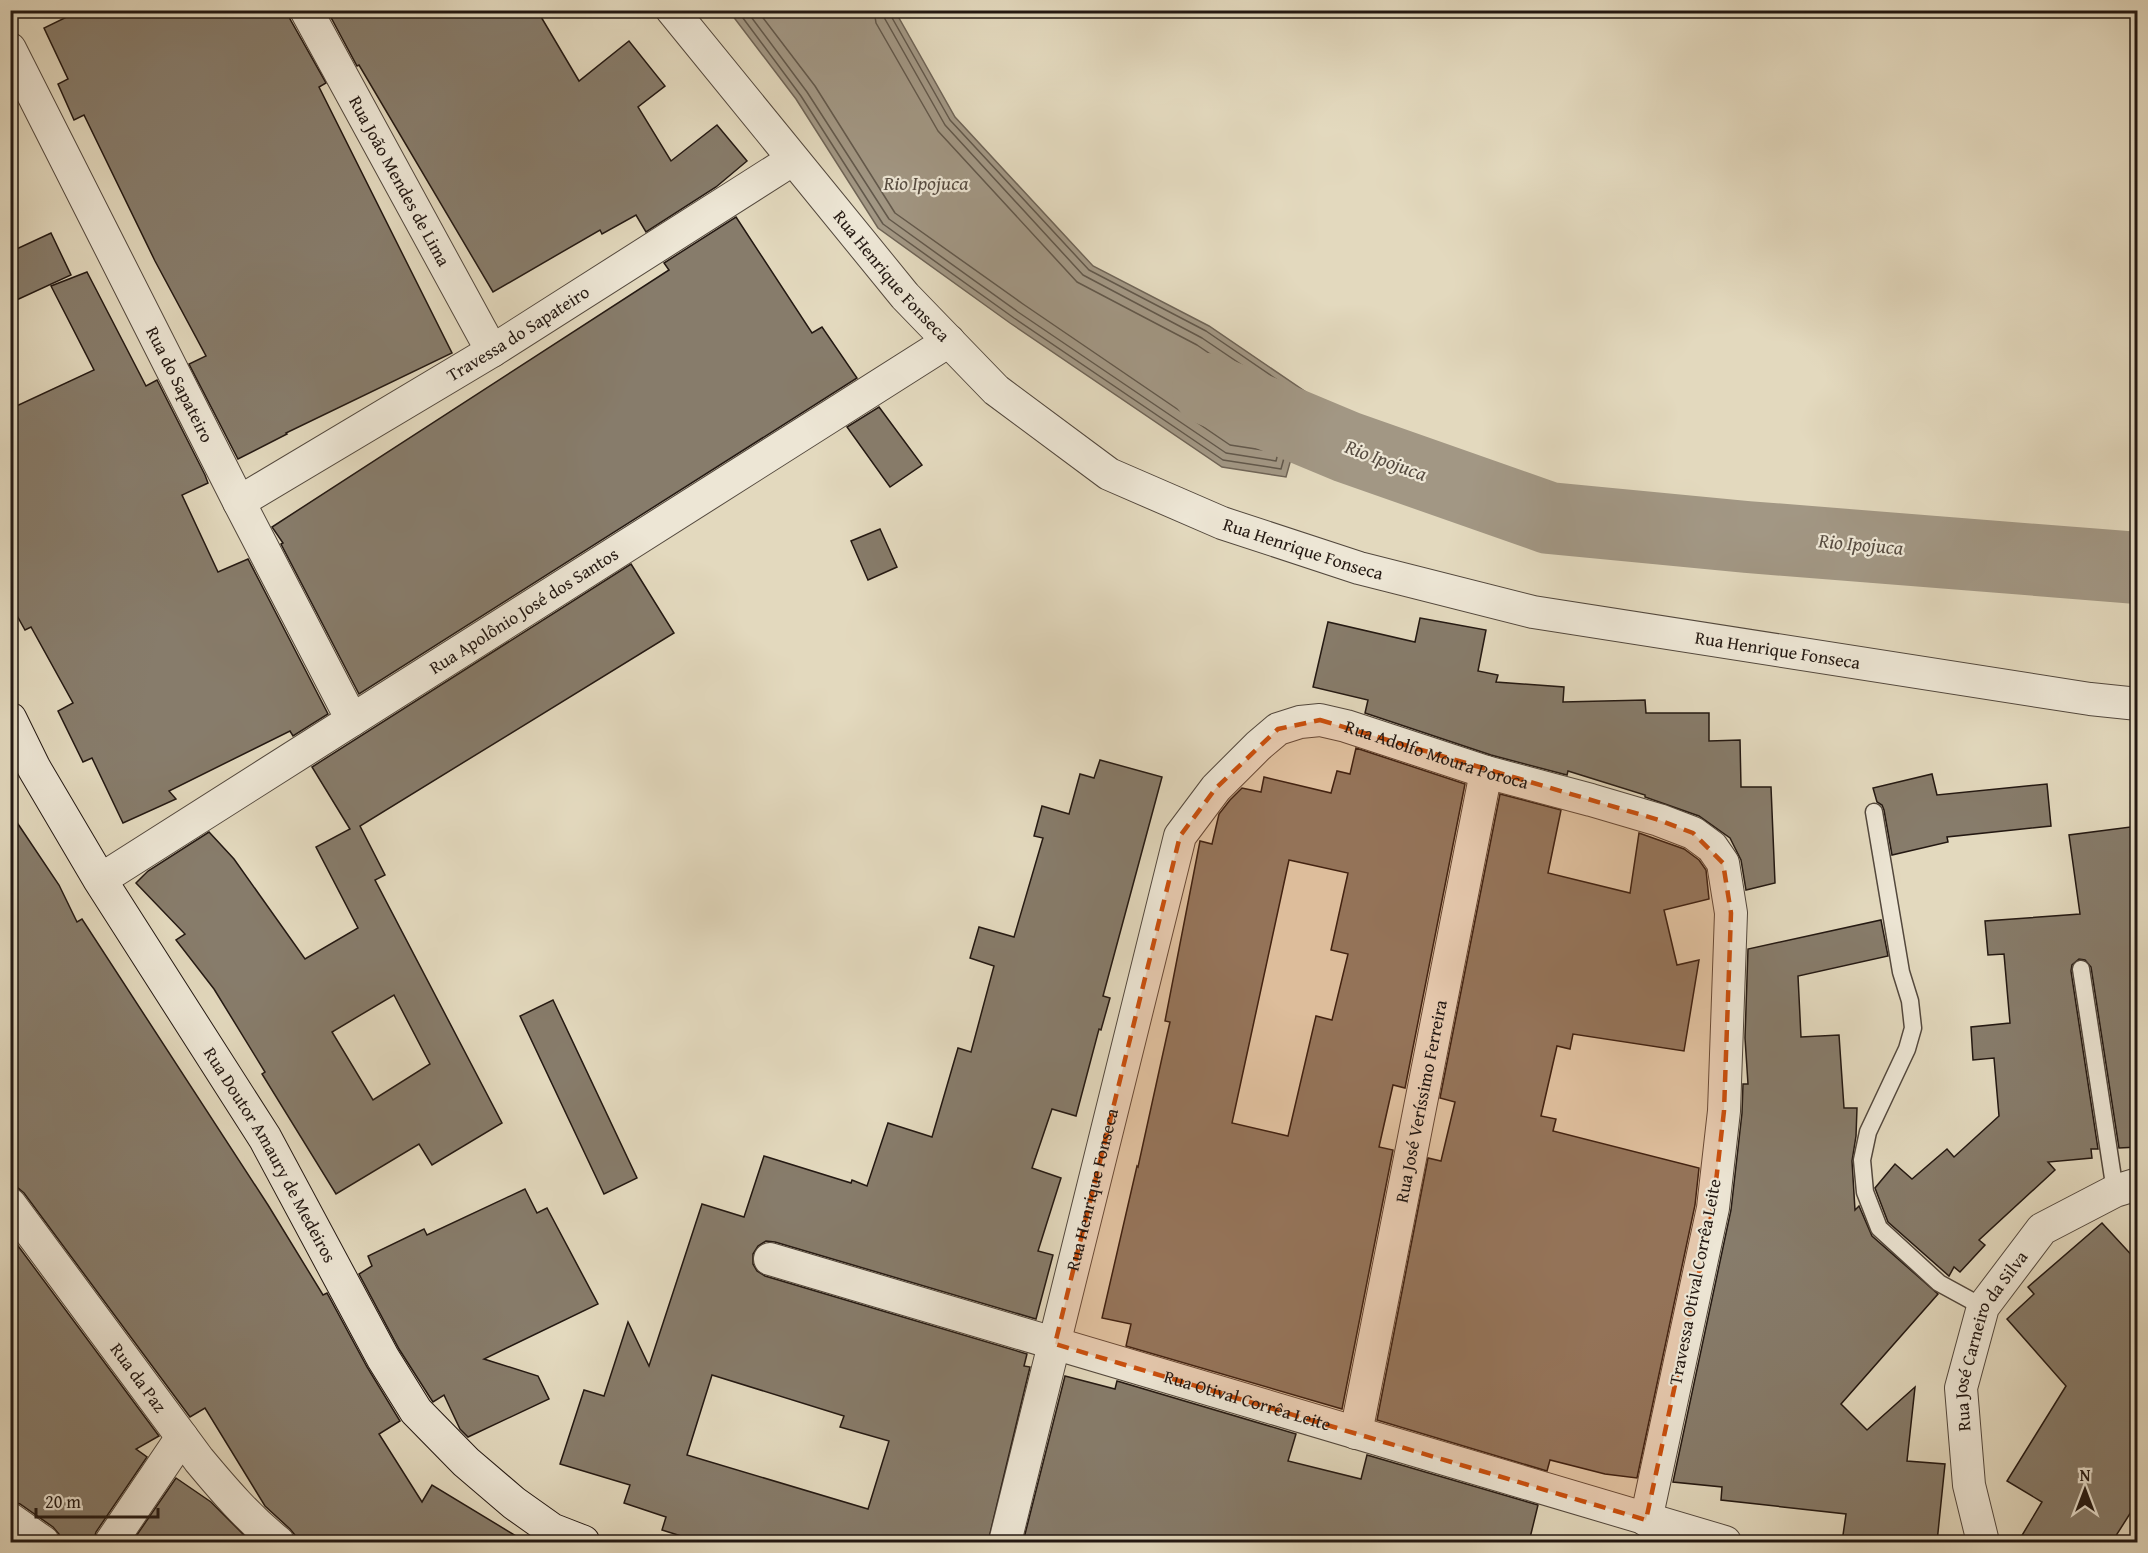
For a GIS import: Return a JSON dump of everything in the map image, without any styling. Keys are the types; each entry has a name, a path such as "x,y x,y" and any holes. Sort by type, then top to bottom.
{"street":[{"name":"Rua João Mendes de Lima","path":"306,10 492,351"},
{"name":"Rua Henrique Fonseca","path":"672,10 905,296 996,390 1109,474 1222,523 1359,568 1533,612 2090,699 2138,704"},
{"name":"Rua do Sapateiro","path":"10,49 352,720"},
{"name":"Travessa do Sapateiro","path":"239,502 492,351 792,160"},
{"name":"Rua Apolônio José dos Santos","path":"100,880 949,341"},
{"name":"Rua Doutor Amaury de Medeiros","path":"10,719 34,768 100,880 265,1138 383,1358 416,1411 466,1462 549,1536 583,1542"},
{"name":"Rua Adolfo Moura Poroca","path":"1180,836 1216,788 1278,729 1300,722 1320,720 1346,726 1485,772 1659,820 1693,833 1712,847 1724,863"},
{"name":"Rua José Veríssimo Ferreira","path":"1356,1433 1485,772"},
{"name":"Rua Henrique Fonseca","path":"1005,1542 1180,836"},
{"name":"Travessa Otival Corrêa Leite","path":"1646,1520 1713,1208 1724,1112 1731,924 1724,863"},
{"name":"Rua José Carneiro da Silva","path":"1983,1542 1969,1485 1961,1388 1983,1307 2042,1228 2126,1187"},
{"name":"Rua da Paz","path":"10,1204 229,1497 255,1524 278,1542"},
{"name":"Rua Otival Corrêa Leite","path":"770,1259 1725,1542"},
{"path":"111,1542 182,1437"},
{"path":"10,1520 43,1542"}],"lane":[{"path":"1874,812 1901,972 1910,1001 1913,1028 1907,1049 1868,1132 1862,1160 1865,1192 1879,1228 1940,1283 1983,1307"},
{"path":"2081,969 2126,1187"}],"highlighted area":[{"path":"1320,720 1659,820 1693,833 1723,863 1731,913 1724,1111 1713,1208 1646,1520 1055,1344 1180,836 1216,788 1278,729"}],"water":[{"name":"Rio Ipojuca","path":"729,11 895,11 955,117 1093,266 1209,326 1309,394 1286,477 1222,467 1010,323 878,228 796,99"}],"building":[{"path":"81,10 288,10 290,19 326,83 319,87 452,353 286,433 238,459 189,364 206,356 155,261 84,115 74,120 58,84 68,79 44,28"},
{"path":"327,10 537,10 579,81 629,41 665,86 638,107 671,161 717,125 747,161 716,187 646,232 636,215 602,234 600,230 493,292 359,65 357,66"},
{"path":"736,217 812,333 822,327 857,378 359,694 281,544 283,543 272,527 669,270 664,263"},
{"path":"51,233 71,275 10,303 10,252"},
{"path":"87,272 146,386 157,380 205,475 208,483 182,495 218,572 248,559 328,714 293,736 290,731 169,791 176,799 123,823 92,758 83,762 58,711 73,703 31,627 25,630 10,603 10,409 94,370 51,286"},
{"path":"879,407 922,465 890,487 847,427"},
{"path":"880,529 897,567 868,580 851,541"},
{"path":"631,564 674,633 360,826 385,875 375,880 502,1123 432,1165 419,1144 336,1194 262,1074 265,1072 214,989 176,940 185,934 136,883 148,871 209,832 234,859 305,959 358,928 316,847 350,829 312,767","holes":["394,995 430,1064 373,1100 332,1032"]},
{"path":"1420,618 1486,630 1478,671 1498,675 1496,682 1564,687 1563,702 1645,700 1646,713 1709,713 1709,741 1740,740 1741,787 1771,787 1775,883 1746,890 1741,860 1730,838 1699,816 1645,797 1645,795 1568,771 1567,775 1491,755 1365,713 1368,700 1313,687 1328,622 1415,642"},
{"path":"1356,748 1465,784 1405,1088 1393,1085 1379,1147 1393,1150 1342,1409 1126,1346 1131,1324 1102,1318 1170,1022 1165,1021 1200,841 1212,844 1219,814 1242,788 1261,792 1264,777 1331,793 1337,771 1350,774","holes":["1289,860 1348,873 1331,950 1348,954 1332,1020 1316,1016 1288,1136 1232,1123"]},
{"path":"1100,760 1162,777 1103,996 1110,998 1101,1030 1099,1029 1076,1116 1052,1109 1032,1168 1061,1178 1038,1251 1053,1255 1036,1319 775,1242 766,1241 758,1246 753,1254 753,1264 757,1271 765,1276 1027,1354 1024,1366 1030,1367 988,1542 700,1542 662,1530 666,1517 624,1503 630,1485 560,1464 584,1390 604,1396 628,1322 649,1366 702,1204 744,1217 764,1156 867,1186 888,1123 932,1137 958,1048 971,1052 994,966 970,958 979,927 1014,937 1043,838 1034,836 1042,806 1069,814 1080,774 1094,778","holes":["712,1375 844,1416 840,1427 889,1441 868,1509 687,1455"]},
{"path":"1932,774 1937,795 2047,784 2051,826 1947,837 1948,842 1892,855 1884,810 1877,802 1873,788"},
{"path":"1500,794 1561,810 1548,873 1630,893 1639,833 1684,849 1699,860 1706,870 1709,899 1664,910 1677,965 1699,960 1684,1051 1573,1034 1570,1049 1557,1046 1541,1116 1556,1119 1553,1131 1699,1168 1695,1205 1637,1478 1605,1474 1550,1460 1547,1471 1377,1420 1428,1158 1441,1161 1455,1102 1440,1098"},
{"path":"10,812 59,885 77,922 82,919 268,1205 323,1295 327,1293 367,1367 400,1421 379,1434 422,1502 432,1485 526,1542 296,1542 295,1535 290,1529 265,1506 205,1408 190,1417 24,1193 10,1186"},
{"path":"2138,826 2138,1147 2119,1148 2091,967 2085,960 2079,959 2072,965 2071,971 2098,1149 2091,1149 2092,1158 2048,1162 2055,1170 1979,1240 1985,1245 1960,1272 1954,1267 1949,1276 1888,1222 1875,1188 1895,1164 1912,1179 1947,1149 1954,1157 1999,1116 1994,1058 1973,1060 1971,1027 2010,1023 2004,954 1988,955 1985,921 2080,914 2069,835"},
{"path":"1881,920 1888,956 1798,976 1801,1037 1839,1035 1844,1108 1857,1108 1852,1161 1855,1210 1859,1206 1872,1236 1938,1294 1841,1404 1867,1430 1915,1387 1907,1461 1945,1464 1937,1542 1842,1542 1846,1514 1721,1500 1722,1487 1673,1482 1731,1210 1743,1084 1748,1084 1745,1038 1748,949"},
{"path":"553,1000 637,1178 604,1194 520,1016"},
{"path":"525,1189 537,1213 547,1208 598,1304 484,1359 538,1376 549,1399 468,1437 460,1429 444,1395 433,1402 399,1349 359,1274 372,1266 368,1256 424,1229 427,1235"},
{"path":"2102,1223 2138,1262 2138,1501 2112,1542 2018,1542 2042,1502 2007,1481 2066,1386 2007,1319 2034,1294 2028,1287"},
{"path":"10,1235 159,1436 136,1449 147,1457 96,1532 93,1542 61,1542 59,1534 53,1527 20,1504 10,1501"},
{"path":"1065,1376 1115,1389 1117,1381 1296,1434 1288,1461 1361,1479 1367,1455 1538,1505 1529,1542 1023,1542"},
{"path":"176,1478 211,1502 251,1542 132,1542"}],"waterway":[{"name":"Rio Ipojuca","path":"1208,389 1347,447 1549,518 1747,537 2138,568"}]}
